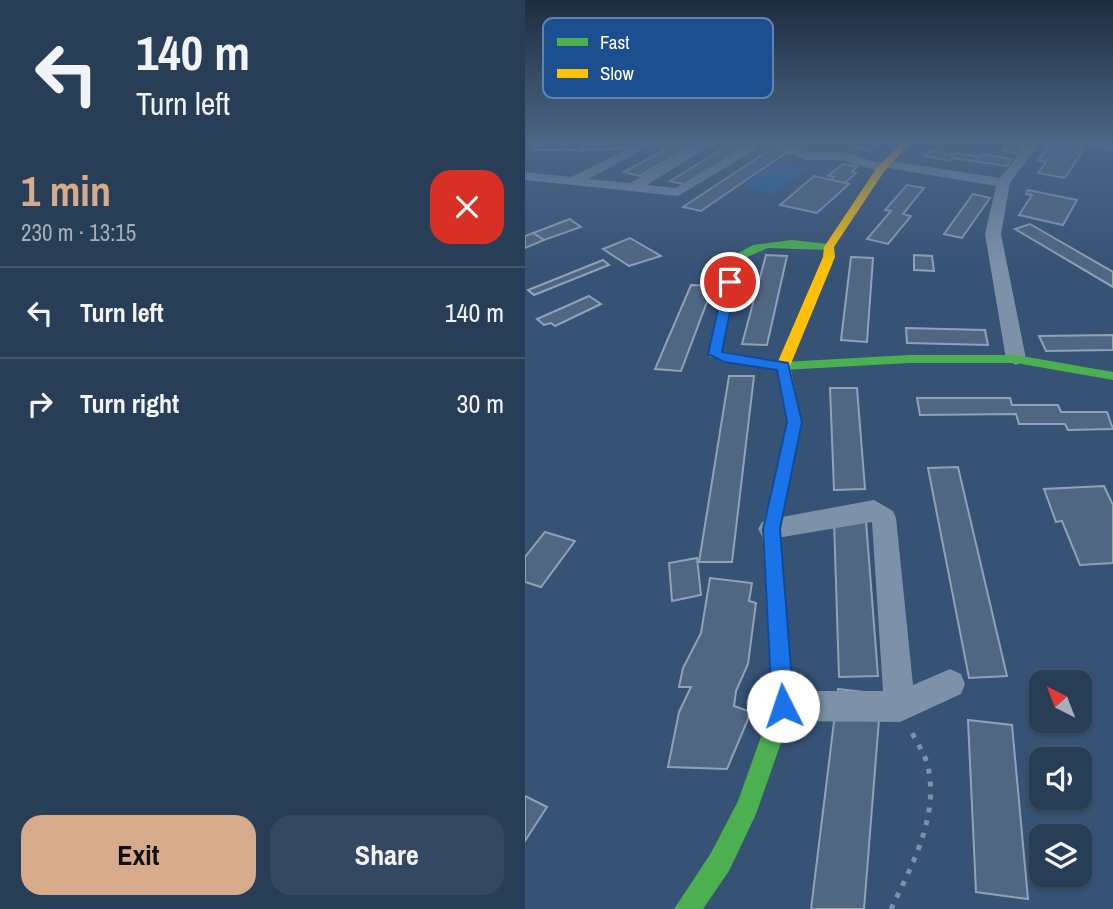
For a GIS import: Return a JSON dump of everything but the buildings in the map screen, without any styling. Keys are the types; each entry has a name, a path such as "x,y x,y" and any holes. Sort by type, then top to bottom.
{"street":[{"path":"584,183 672,193 684,191 696,183"},
{"path":"631,188 639,183"},
{"path":"687,909 720,862 748,806 783,706 771,529 795,422 783,366 829,257 829,247 872,183"},
{"path":"1005,183 993,234 1016,359"},
{"path":"829,247 760,243 748,246 735,259 715,354 724,358 783,366 909,359 1016,359 1113,376"},
{"path":"771,529 874,510 884,518 900,707"},
{"path":"783,706 900,707 950,684"}],"path":[{"path":"891,909 917,855 930,810 928,766 900,707"}],"shaded area":[{"path":"746,183 787,183 772,194 742,186"}],"traffic: fast":[{"path":"829,247 792,243 768,244 735,259 715,354 783,366 909,359 1016,359 1113,376"},
{"path":"687,909 720,862 748,806 783,706 773,561"}],"traffic: slow":[{"path":"773,561 771,529 795,422 783,366 829,257 829,247 871,183"}],"route":[{"path":"730,282 715,354 724,358 783,366 795,422 771,529 783,706"}]}
